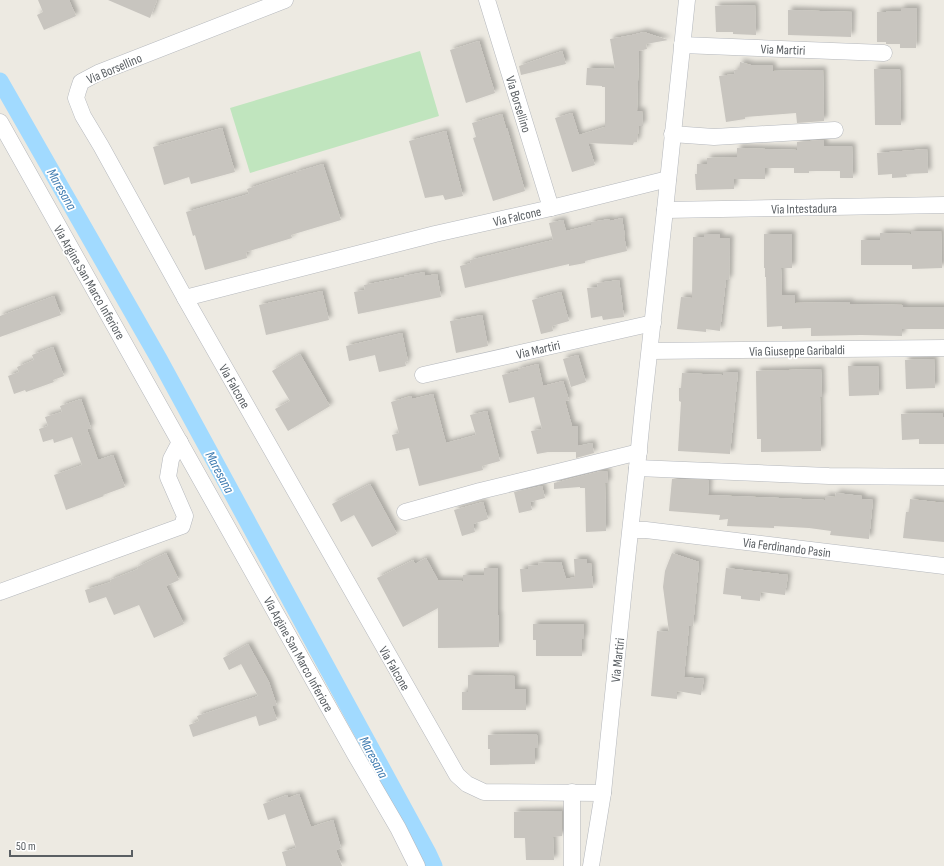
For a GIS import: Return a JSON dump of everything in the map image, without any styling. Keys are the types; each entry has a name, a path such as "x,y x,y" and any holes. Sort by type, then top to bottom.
{"street":[{"name":"Via Borsellino","path":"185,298 83,116 76,98 81,82 98,73 285,0"},
{"name":"Via Borsellino","path":"487,0 551,208"},
{"name":"Via Martiri","path":"591,866 603,793 687,0"},
{"name":"Via Martiri","path":"682,45 884,53"},
{"name":"Via Argine San Marco Inferiore","path":"0,122 356,756 398,828 417,866"},
{"path":"672,134 714,136 835,130"},
{"name":"Via Falcone","path":"603,793 484,792 468,784 457,775 185,298 435,234 551,208 668,179"},
{"name":"Via Intestadura","path":"665,210 944,205"},
{"name":"Via Martiri","path":"423,375 653,323"},
{"name":"Via Giuseppe Garibaldi","path":"650,351 944,348"},
{"path":"0,592 182,526 185,516 168,477 171,460 180,442"},
{"path":"405,512 480,491 638,460 829,476 944,477"},
{"name":"Via Ferdinando Pasin","path":"630,530 646,530 944,566"},
{"path":"572,792 572,866"}],"green space":[{"path":"420,51 439,116 250,173 230,108"}],"building":[{"path":"38,0 69,0 76,16 44,30 37,15 43,12"},
{"path":"108,0 157,0 150,18"},
{"path":"755,5 756,35 733,34 733,32 716,32 715,6"},
{"path":"901,8 917,8 916,48 900,48 900,44 886,44 886,42 877,42 877,12 901,11"},
{"path":"788,10 852,12 851,37 788,35"},
{"path":"644,32 668,40 646,44 647,49 639,51 637,111 642,111 643,126 639,126 637,142 634,142 633,145 588,143 595,165 572,172 555,118 572,113 579,135 605,127 605,87 586,85 587,68 615,69 610,39"},
{"path":"479,41 495,93 466,103 450,50"},
{"path":"562,51 566,64 521,75 519,66"},
{"path":"740,62 751,65 772,65 773,71 823,70 824,121 797,123 796,113 745,117 745,119 726,122 719,76 735,74 734,70 739,69"},
{"path":"874,69 900,69 901,125 875,125"},
{"path":"502,114 525,191 493,201 473,138 476,137 472,123"},
{"path":"222,128 235,172 191,184 189,177 164,185 153,147"},
{"path":"446,131 463,196 445,200 443,195 425,198 409,141"},
{"path":"824,140 824,146 852,146 853,178 840,178 840,171 809,171 809,173 794,173 794,168 765,168 765,179 734,179 734,189 696,190 695,174 697,174 697,164 707,164 707,158 737,157 737,148 797,150 797,142"},
{"path":"927,149 928,173 906,174 907,177 892,178 892,174 878,175 877,153"},
{"path":"323,164 341,220 291,235 292,238 246,252 247,258 205,270 195,235 193,236 186,212 249,194 247,189"},
{"path":"622,218 627,251 585,261 585,263 569,266 569,264 465,288 460,266 471,263 470,260 553,240 549,223 563,220 566,231 591,225 591,222 610,219 610,221"},
{"path":"911,231 941,231 942,268 912,269 912,265 861,265 861,240 880,240 880,233 911,234"},
{"path":"704,234 720,234 720,238 730,238 729,280 726,280 720,331 706,329 706,332 677,329 681,297 692,298 693,237 704,237"},
{"path":"764,234 792,234 792,268 781,268 782,295 795,295 795,303 850,302 850,304 903,305 903,307 944,307 944,329 902,329 902,336 811,336 811,328 782,329 782,326 767,327"},
{"path":"425,272 425,276 437,274 441,297 358,314 354,292 365,290 364,285"},
{"path":"619,280 624,317 603,320 602,316 591,318 587,288 598,287 597,283"},
{"path":"322,291 329,320 266,335 259,305"},
{"path":"561,292 569,321 552,326 553,331 541,334 532,300"},
{"path":"54,296 61,315 0,337 0,316"},
{"path":"482,315 488,346 456,353 450,321"},
{"path":"402,333 408,361 405,362 406,366 379,372 375,355 349,361 346,346"},
{"path":"53,347 64,376 53,380 54,382 26,392 25,390 14,394 8,376 19,372 17,367 34,360 32,355"},
{"path":"300,354 330,406 288,431 275,409 290,401 272,371"},
{"path":"578,355 586,382 571,387 563,359"},
{"path":"934,359 935,388 906,389 905,360"},
{"path":"538,364 543,386 563,381 569,400 565,401 572,426 578,426 578,446 592,443 594,453 576,458 576,452 548,452 537,454 531,431 542,429 534,397 509,403 502,375"},
{"path":"848,366 878,366 879,395 849,396"},
{"path":"821,369 821,451 761,452 761,439 757,439 756,371"},
{"path":"723,372 738,372 730,454 678,451 681,402 679,401 679,388 681,388 682,373 723,375"},
{"path":"433,394 446,443 476,435 470,415 487,411 500,461 482,466 483,470 419,486 409,448 396,451 392,435 399,433 391,402 411,396 412,399"},
{"path":"81,399 91,428 87,429 98,460 113,455 125,487 66,510 54,475 82,465 72,437 54,443 53,439 43,442 39,429 48,426 45,417 62,412 60,406"},
{"path":"943,413 944,444 919,444 919,439 902,440 901,414"},
{"path":"601,471 607,471 608,483 605,483 606,531 586,532 585,488 554,489 554,483"},
{"path":"672,479 709,480 708,495 825,500 825,496 835,497 836,493 862,496 862,499 873,500 869,539 830,535 831,531 809,528 727,526 728,519 719,520 720,515 669,511"},
{"path":"370,484 397,534 372,547 354,515 341,522 332,504"},
{"path":"542,486 545,498 530,502 532,510 519,513 514,492"},
{"path":"910,499 944,503 944,542 903,538 906,512 909,512"},
{"path":"483,502 488,519 473,524 475,532 462,536 454,510"},
{"path":"166,553 179,580 166,586 184,624 154,638 139,605 114,615 106,597 89,603 85,590 111,582 110,580 138,569 137,567"},
{"path":"672,553 699,562 693,626 689,626 684,677 704,679 701,695 677,691 677,699 651,696 657,631 669,632 663,587 665,571"},
{"path":"426,558 438,580 463,581 463,575 484,575 484,568 498,568 499,647 438,648 438,608 403,627 377,578 413,560 415,564"},
{"path":"574,559 587,559 587,564 591,563 593,588 522,592 520,569 528,569 528,566 539,565 538,563 561,562 566,579 575,577"},
{"path":"726,568 788,575 785,595 761,592 760,601 741,599 741,596 723,594"},
{"path":"533,624 584,624 582,656 536,656 536,640 533,640"},
{"path":"248,644 269,682 277,706 272,706 277,720 259,726 256,716 193,737 189,725 199,721 197,716 258,696 241,664 229,670 223,658"},
{"path":"468,675 515,676 515,689 526,689 526,710 462,710 462,692 468,692"},
{"path":"537,734 538,748 535,748 535,764 490,765 488,735"},
{"path":"299,794 311,827 333,820 341,848 336,850 342,866 286,866 282,852 296,848 285,814 268,820 263,804 287,795 288,798"},
{"path":"562,811 562,836 553,837 554,860 526,860 525,838 514,838 514,812"}],"waterway":[{"name":"Maresana","path":"0,81 159,359 434,866"}]}
